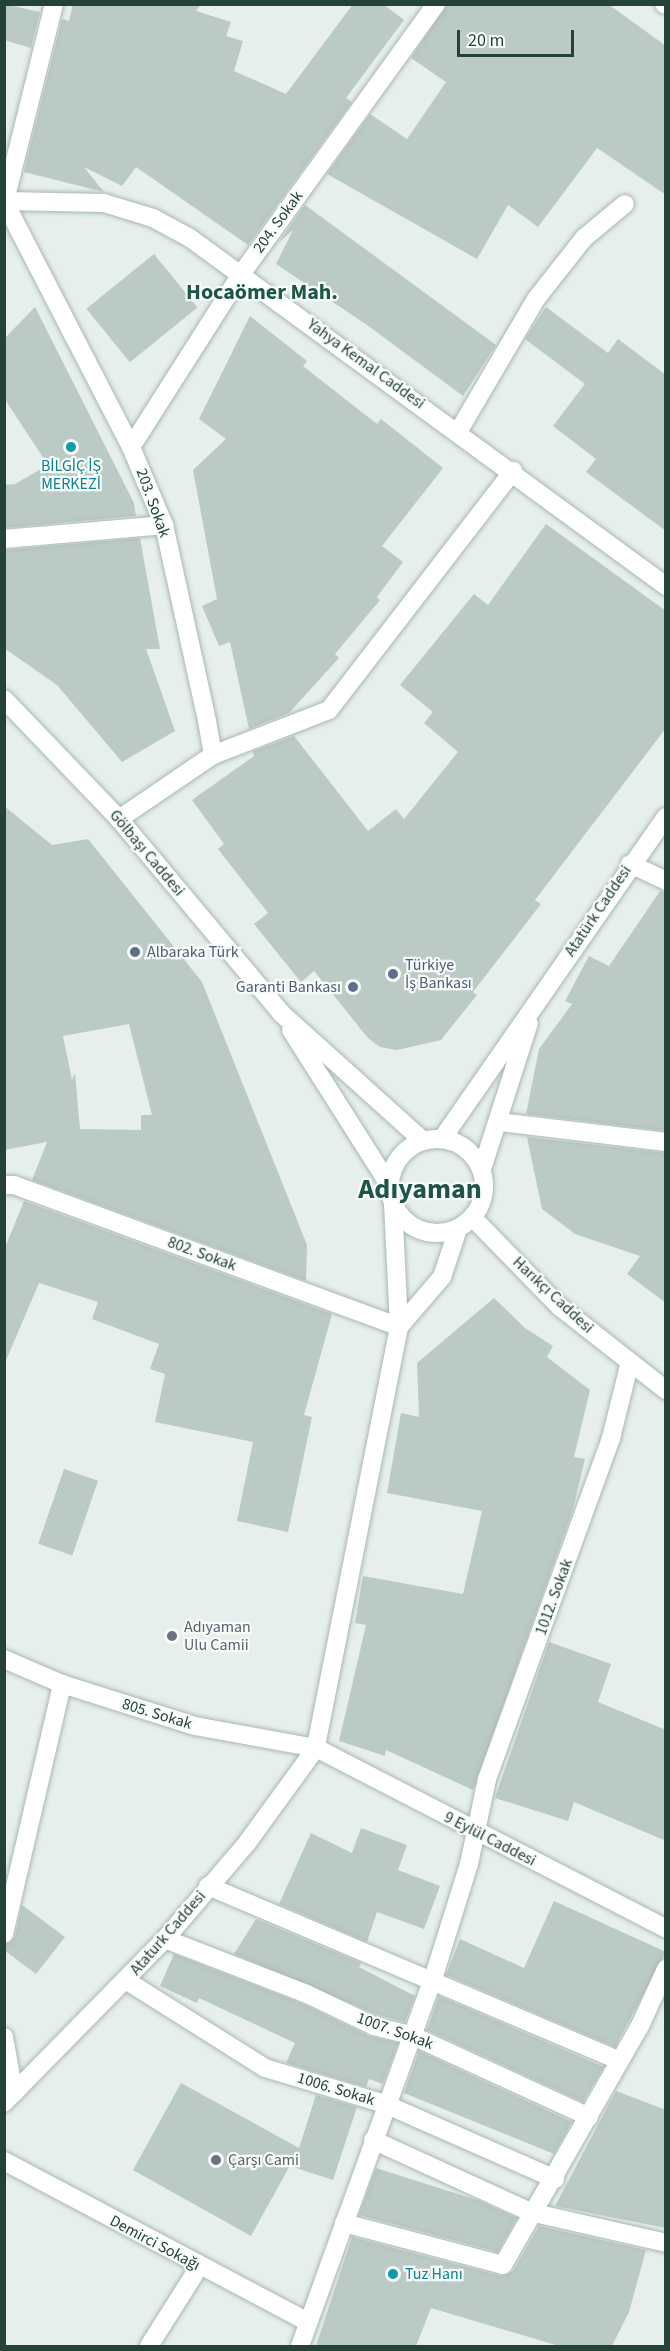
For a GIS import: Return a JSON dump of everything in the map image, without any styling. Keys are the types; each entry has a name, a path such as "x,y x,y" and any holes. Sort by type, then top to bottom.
{"street":[{"path":"5,201 54,4"},
{"name":"204. Sokak","path":"131,447 242,273 435,4"},
{"name":"Yahya Kemal Caddesi","path":"5,201 104,203 153,219 242,273 666,586"},
{"name":"203. Sokak","path":"5,201 131,447 164,525 213,755"},
{"path":"458,432 536,299 584,238 625,204"},
{"path":"120,819 213,755 329,710 513,471"},
{"path":"4,539 164,525"},
{"name":"Gölbaşı Caddesi","path":"4,699 120,819 281,1013 423,1141"},
{"name":"Atatürk Caddesi","path":"442,1139 534,1008 630,864 666,817"},
{"path":"630,864 666,881"},
{"name":"Atatürk Caddesi","path":"482,1169 534,1008"},
{"name":"Gölbaşı Caddesi","path":"281,1013 392,1195"},
{"path":"499,1122 666,1142"},
{"path":"316,1748 399,1327 392,1195 397,1161 423,1141 442,1139 466,1148 482,1169 484,1195 466,1223 442,1277 399,1327"},
{"name":"802. Sokak","path":"4,1185 14,1185 399,1327"},
{"path":"392,1195 402,1218 416,1229 442,1234 466,1223"},
{"name":"Harıkçı Caddesi","path":"466,1223 560,1307 666,1390"},
{"name":"1012. Sokak","path":"300,2346 385,2104 432,1982 477,1832 487,1779 611,1438 630,1362"},
{"name":"805. Sokak","path":"4,1659 62,1684 195,1726 316,1748"},
{"path":"4,1934 62,1684"},
{"name":"9 Eylül Caddesi","path":"316,1748 666,1929"},
{"name":"Ataturk Caddesi","path":"9,2098 127,1981 165,1939 247,1843 316,1748"},
{"path":"208,1886 617,2060"},
{"name":"1007. Sokak","path":"165,1939 307,1994 374,2026 411,2034 589,2117"},
{"path":"344,2223 503,2265 530,2212 555,2179 617,2060 640,2026 666,1969"},
{"name":"1006. Sokak","path":"127,1981 265,2068 385,2104 555,2179"},
{"path":"4,2037 9,2098"},
{"path":"373,2140 530,2212 666,2243"},
{"name":"Demirci Sokağı","path":"4,2161 199,2267 308,2322"},
{"path":"149,2346 199,2267"}],"building":[{"path":"4,4 40,12 31,48 4,40"},
{"path":"73,4 201,4 196,11 231,22 226,36 243,41 234,71 286,94 353,4 383,4 404,20 346,98 352,102 248,245 136,167 122,186 84,167 104,192 24,172 62,19 69,21"},
{"path":"447,4 608,4 666,46 666,195 597,148 538,227 508,205 477,259 327,174 370,114 407,139 446,82 411,58"},
{"path":"305,205 496,345 463,396 367,325 276,264 293,230 279,242"},
{"path":"154,254 197,308 130,362 86,309"},
{"name":"BİLGİÇ İŞ MERKEZİ","path":"35,307 134,503 136,516 4,528 4,485 15,484 48,465 4,398 4,339"},
{"path":"546,307 608,353 618,339 666,375 666,531 586,472 596,459 553,426 585,384 525,339"},
{"path":"250,316 307,361 303,366 377,424 381,419 443,468 382,546 403,562 377,597 380,600 335,654 339,658 289,713 249,729 230,642 219,646 202,606 217,599 193,470 226,439 199,419"},
{"path":"546,524 666,611 666,728 535,900 541,904 473,992 477,995 441,1040 397,1050 380,1047 368,1038 314,971 301,982 254,924 268,913 218,849 224,844 192,800 254,756 253,751 294,736 368,831 396,809 404,819 458,752 424,723 433,712 400,685 474,594 488,605"},
{"path":"140,538 160,649 146,649 175,731 122,762 57,685 4,648 4,550"},
{"path":"4,806 52,845 88,839 202,982 307,1245 306,1281 32,1180 47,1142 4,1150","holes":["129,1024 152,1115 141,1115 141,1130 80,1129 75,1073 72,1080 63,1036"]},
{"path":"660,891 666,892 666,1131 526,1114 539,1049 572,1004 565,1001 589,956 609,966"},
{"path":"527,1137 666,1153 666,1303 627,1274 640,1256 575,1234 542,1209"},
{"path":"24,1201 332,1314 304,1415 312,1417 288,1532 237,1521 253,1442 155,1422 165,1374 150,1369 159,1344 92,1319 98,1302 39,1283 4,1365 4,1250"},
{"path":"494,1298 525,1328 553,1346 547,1357 590,1390 574,1457 585,1459 573,1509 473,1790 386,1750 385,1756 339,1741 366,1625 355,1623 363,1576 463,1594 482,1511 387,1493 401,1413 419,1417 417,1363"},
{"path":"64,1469 98,1481 72,1555 38,1544"},
{"path":"549,1642 611,1664 598,1702 666,1730 666,1841 574,1802 568,1821 495,1798"},
{"path":"361,1828 407,1845 398,1870 440,1886 424,1929 377,1912 367,1942 279,1904 311,1833 352,1853"},
{"path":"554,1901 666,1952 615,2047 446,1975 460,1939 524,1968"},
{"path":"22,1905 65,1937 36,1974 4,1950 4,1945 15,1937"},
{"path":"256,1919 361,1963 359,1967 415,1996 405,2022 378,2015 234,1954"},
{"path":"174,1954 303,2004 369,2036 398,2043 383,2084 369,2079 366,2087 286,2063 295,2043 199,1998 197,2003 160,1986"},
{"path":"439,1996 604,2067 583,2102 427,2030"},
{"path":"419,2051 572,2122 554,2154 404,2093"},
{"name":"Çarşı Cami","path":"181,2083 299,2148 316,2095 357,2107 333,2180 293,2167 297,2153 251,2236 133,2170"},
{"path":"616,2091 666,2110 666,2228 555,2206"},
{"path":"376,2168 480,2201 517,2218 498,2252 359,2215"},
{"path":"539,2226 646,2250 629,2312 612,2346 559,2346 431,2308 416,2346 316,2346 352,2237 501,2276 513,2271"}],"place":[{"name":"BİLGİÇ İŞ MERKEZİ","path":"71,447"},
{"name":"Albaraka Türk","path":"135,952"},
{"name":"Türkiye İş Bankası","path":"393,974"},
{"name":"Garanti Bankası","path":"353,987"},
{"name":"Adıyaman Ulu Camii","path":"172,1636"},
{"name":"Çarşı Cami","path":"216,2160"},
{"name":"Tuz Hanı","path":"393,2274"}],"district":[{"name":"Hocaömer Mah.","path":"262,293"},
{"name":"Adıyaman","path":"420,1189"}]}
